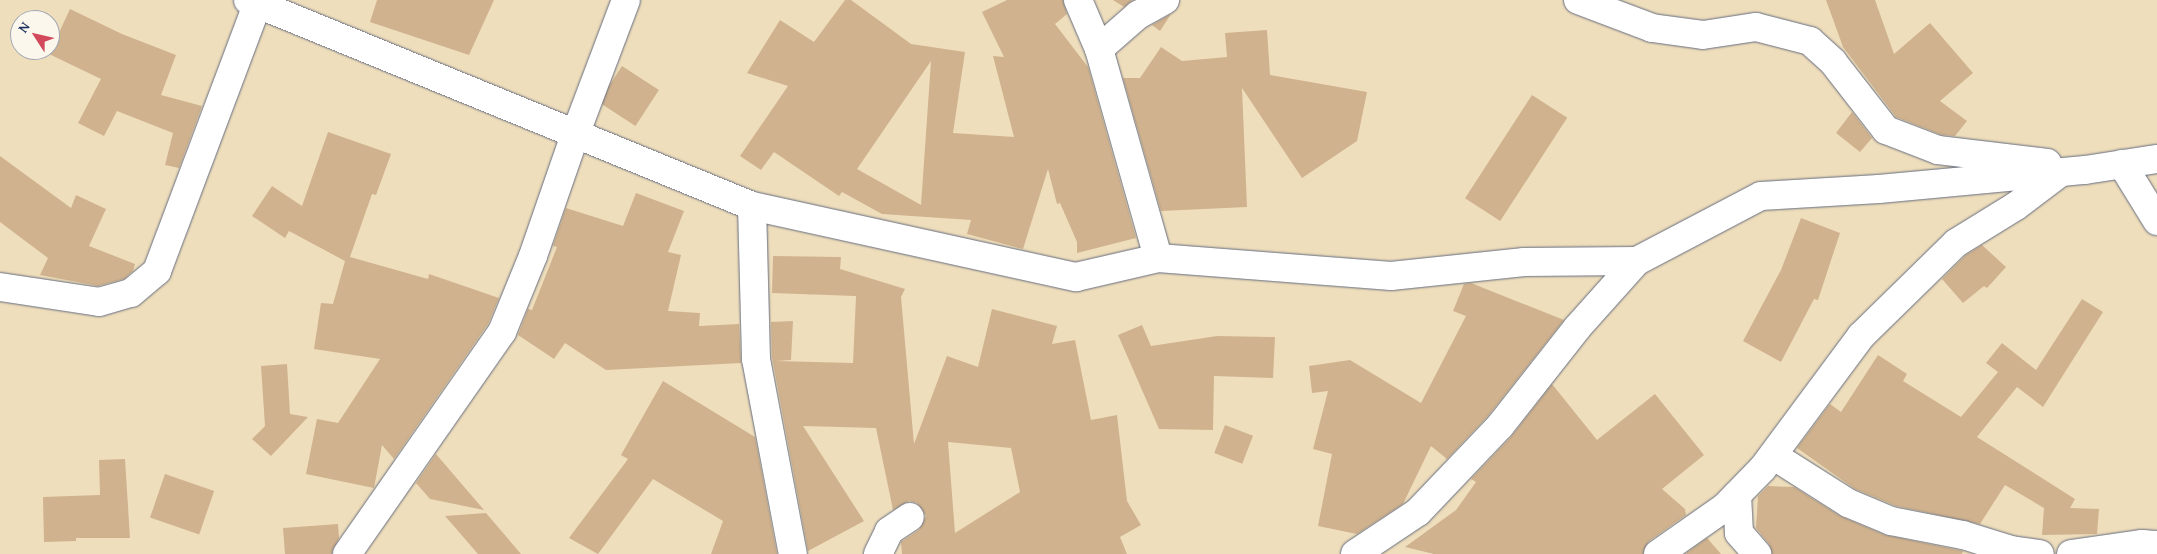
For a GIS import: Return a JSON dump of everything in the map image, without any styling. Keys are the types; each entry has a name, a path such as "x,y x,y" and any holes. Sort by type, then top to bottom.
{"street":[{"path":"347,554 502,332 533,256 575,135 626,0"},
{"path":"1078,0 1099,49 1158,258"},
{"path":"1099,49 1138,15 1165,0"},
{"path":"1578,0 1652,28 1703,35 1756,27 1810,41 1833,62 1886,130 1938,150 1991,154 2073,171"},
{"path":"0,287 99,302 131,293 157,271 255,1 575,135 752,206 1076,277 1158,258 1391,276 1524,262 1637,260"},
{"path":"1355,554 1418,512 1500,426 1577,328 1637,260 1761,196 1879,189 2073,171 2157,159"},
{"path":"2122,164 2157,221"},
{"path":"1658,554 1691,533 1737,495 1774,456 1861,336 1956,243 2073,171"},
{"path":"752,206 756,358 793,554"},
{"path":"1774,456 1848,503 1891,520 1963,536 2011,550 2040,554"},
{"path":"1737,495 1740,533 1757,554"},
{"path":"878,554 889,531 910,517"},
{"path":"2071,554 2142,544 2157,545"}],"building":[{"path":"377,0 494,0 469,55 370,22"},
{"path":"845,0 851,0 911,44 965,52 953,133 1014,137 993,56 1004,57 982,12 1007,0 1063,0 1067,14 1055,24 1088,67 1136,238 1077,253 1077,242 1060,203 1057,204 1048,169 1023,249 967,234 971,220 882,214 842,192 839,196 774,152 761,170 740,156 788,86 747,73 780,20 814,42","holes":["931,61 921,205 857,169"]},
{"path":"1113,0 1133,0 1124,7"},
{"path":"1826,0 1875,0 1894,54 1930,23 1973,73 1940,101 1967,121 1955,136 1942,135 1896,117 1843,47"},
{"path":"70,9 122,34 176,55 161,95 202,106 179,168 165,165 173,133 117,111 104,136 78,123 101,79 60,59 60,30"},
{"path":"1171,14 1160,31 1152,25"},
{"path":"1267,30 1270,75 1367,92 1357,141 1302,178 1242,88 1247,207 1161,211 1123,78 1140,78 1161,47 1182,61 1227,57 1225,33"},
{"path":"622,66 659,90 635,126 599,102"},
{"path":"1532,95 1567,118 1500,221 1465,198"},
{"path":"1852,112 1872,138 1860,152 1836,133"},
{"path":"328,132 391,154 376,195 372,194 350,257 428,279 429,274 499,298 488,324 394,459 382,445 374,488 306,474 317,419 338,423 380,359 314,349 321,303 333,304 345,261 289,231 285,238 252,216 272,186 302,206"},
{"path":"0,156 71,208 76,195 106,209 89,246 135,264 133,271 124,279 98,286 40,275 48,258 0,222"},
{"path":"636,193 684,211 668,252 681,255 668,311 700,313 699,326 739,324 741,363 606,370 565,343 554,359 518,335 528,309 532,310 557,247 553,246 566,208 623,226"},
{"path":"1801,218 1840,233 1818,300 1814,299 1781,362 1743,341 1781,270"},
{"path":"1982,245 2006,267 1987,288 1984,286 1963,303 1942,279 1966,255"},
{"path":"773,256 841,257 840,269 905,289 901,297 914,444 947,356 978,367 992,309 1057,326 1052,344 1075,340 1091,420 1117,415 1127,501 1141,525 1120,537 1127,554 902,554 901,542 919,530 926,516 917,503 909,501 893,510 876,428 803,426 864,521 808,551 772,357 771,322 793,321 791,360 776,361 853,363 856,296 772,293","holes":["948,442 1011,448 1020,492 955,533"]},
{"path":"1471,283 1564,320 1488,416 1447,459 1431,446 1403,504 1357,534 1318,526 1332,454 1313,449 1328,391 1312,393 1309,366 1350,360 1421,403 1466,316 1453,311 1464,284"},
{"path":"2082,299 2103,312 2043,407 2017,387 1977,437 2075,499 2070,508 2099,509 2097,534 2042,535 2044,508 2005,485 1980,524 1896,506 1855,489 1797,448 1830,404 1841,412 1878,355 1907,374 1903,381 1961,417 1998,372 1986,363 2002,343 2036,370"},
{"path":"1142,325 1151,346 1217,336 1275,337 1273,378 1214,376 1213,430 1159,429 1118,335"},
{"path":"287,364 290,414 308,417 271,456 252,439 265,426 261,366"},
{"path":"663,381 755,437 777,554 711,554 723,521 653,479 598,554 569,538 628,459 621,455"},
{"path":"1552,384 1597,440 1655,394 1704,455 1662,489 1685,509 1686,515 1649,541 1643,554 1434,554 1405,547 1456,510 1476,482 1471,479 1511,437"},
{"path":"1225,425 1253,436 1242,464 1214,453"},
{"path":"436,454 484,510 430,499 416,483"},
{"path":"125,459 130,538 76,538 76,541 44,542 43,497 100,495 99,460"},
{"path":"165,474 214,491 199,534 150,517"},
{"path":"1768,486 1794,487 1840,516 1885,535 1963,551 1962,554 1772,554 1769,544 1756,528 1758,496"},
{"path":"486,513 521,554 478,554 445,516"},
{"path":"338,524 339,538 332,554 285,554 283,528"},
{"path":"1707,538 1721,554 1685,554"}]}
